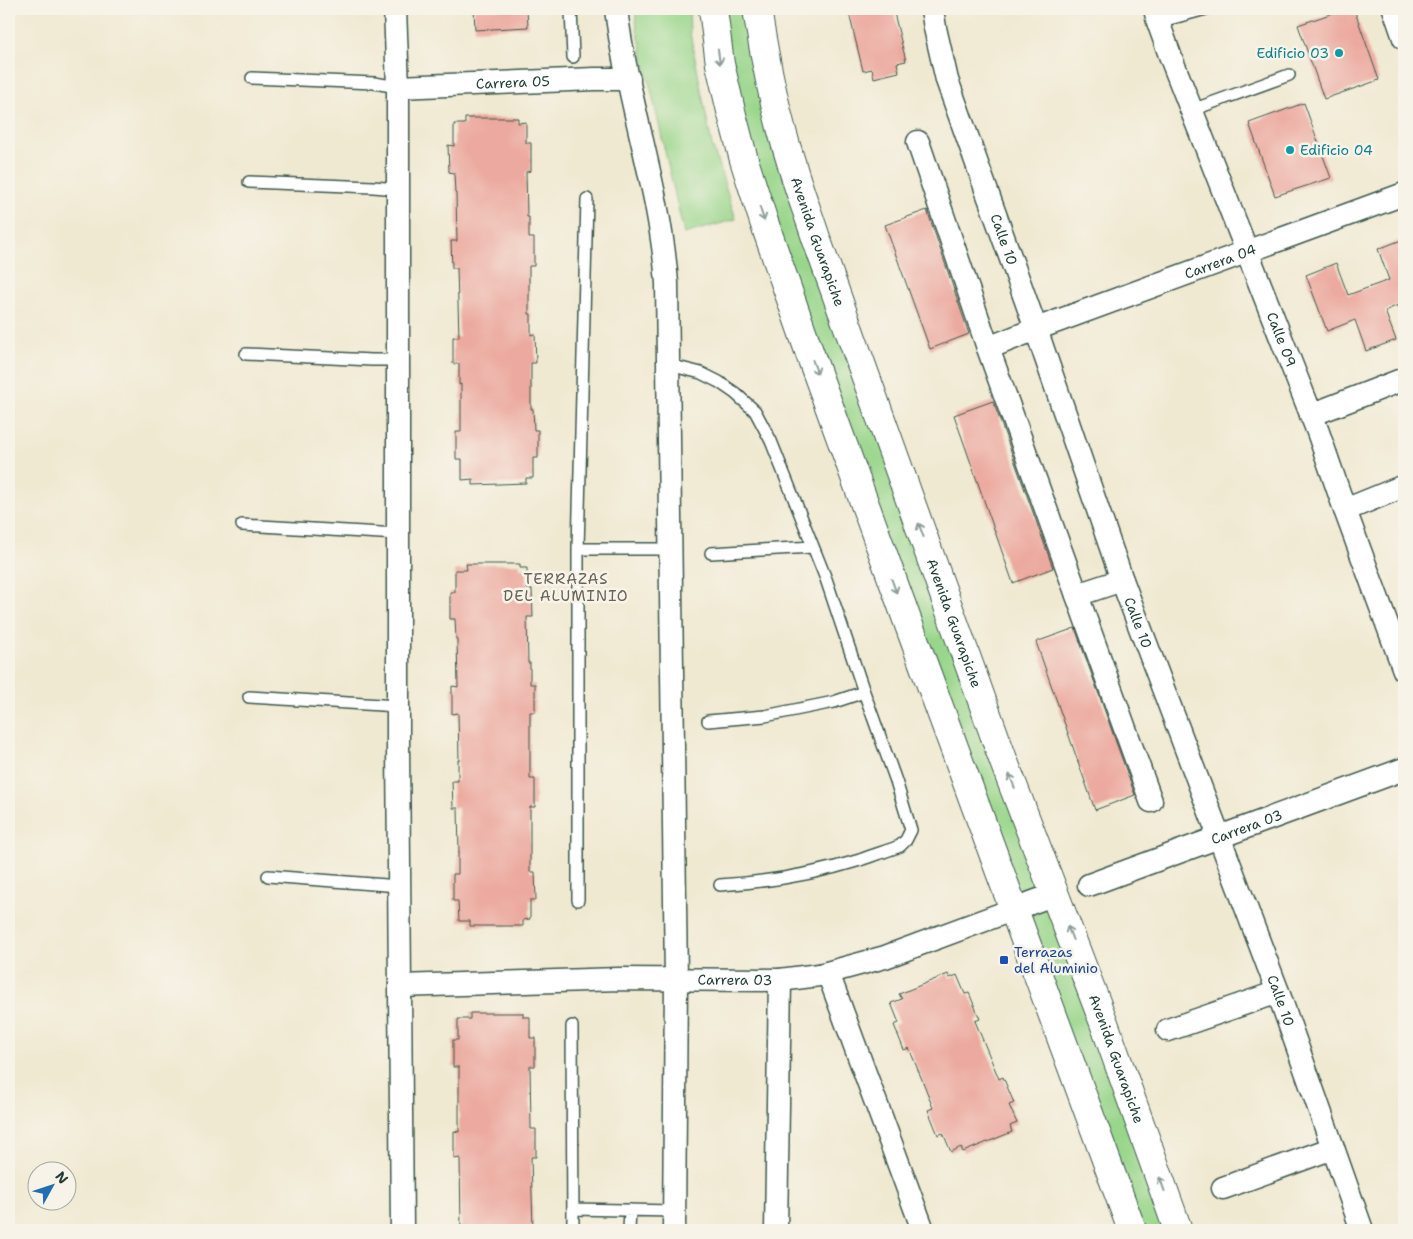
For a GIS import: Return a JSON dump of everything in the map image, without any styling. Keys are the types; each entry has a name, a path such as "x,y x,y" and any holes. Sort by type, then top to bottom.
{"street":[{"path":"395,9 398,87 398,706 402,1230"},
{"path":"616,9 628,79 656,204 664,251 668,291 676,980 674,1221"},
{"path":"713,9 720,64 731,111 744,160 764,222 810,354 1132,1230"},
{"name":"Avenida Guarapiche","path":"757,9 774,100 790,162 1004,762 1107,1032 1178,1230"},
{"name":"Calle 10","path":"932,9 934,28 947,80 1036,329 1122,580 1278,992 1362,1230"},
{"path":"1394,9 1404,38"},
{"name":"Calle 09","path":"1157,16 1171,58 1311,415 1403,661"},
{"name":"Carrera 05","path":"398,87 628,79"},
{"path":"918,142 988,348 1151,801"},
{"name":"Carrera 04","path":"988,348 1247,250 1404,194"},
{"path":"1311,415 1404,379"},
{"path":"1345,510 1404,486"},
{"path":"1077,595 1122,580"},
{"name":"Carrera 03","path":"1089,885 1404,768"},
{"name":"Carrera 03","path":"400,986 619,979 780,980 819,975 885,957 1055,894"},
{"path":"828,973 923,1230"},
{"path":"776,1230 780,980"},
{"path":"1168,1030 1278,992"},
{"path":"1223,1188 1333,1148"}],"lane":[{"path":"571,9 573,57"},
{"path":"1157,16 1206,9"},
{"path":"1192,110 1289,75"},
{"path":"252,78 374,84 398,87"},
{"path":"249,182 398,189"},
{"path":"578,900 578,549 587,199"},
{"path":"246,354 398,360"},
{"path":"669,365 701,373 719,382 740,397 755,411 771,441 826,579 896,781 911,830 906,840 900,846 834,868 768,881 720,884"},
{"path":"242,524 398,534"},
{"path":"711,553 814,547"},
{"path":"578,549 671,549"},
{"path":"708,721 765,716 834,702 864,692"},
{"path":"249,697 398,706"},
{"path":"268,876 399,886"},
{"path":"572,1026 573,1230"},
{"path":"573,1209 630,1210 674,1221"},
{"path":"629,1230 630,1210"}],"green space":[{"path":"635,9 689,9 690,33 712,145 736,219 684,234 637,29"},
{"path":"713,9 757,9 774,100 1178,1230 1132,1230 810,354"}],"building":[{"path":"474,9 527,9 528,27 475,30"},
{"path":"848,9 893,9 906,61 897,63 899,72 874,78 872,69 863,71"},
{"name":"Edificio 03","path":"1345,9 1354,9 1379,80 1324,99 1298,25"},
{"name":"Edificio 04","path":"1304,103 1331,178 1275,196 1249,123"},
{"path":"465,118 518,118 518,123 526,122 526,143 531,143 531,171 526,172 529,238 534,238 534,266 529,266 529,314 531,314 531,335 535,334 536,363 531,363 531,409 533,409 534,430 538,430 538,458 533,458 533,478 526,478 526,483 473,485 473,479 462,480 462,459 456,459 456,432 461,432 461,384 459,385 459,364 453,364 453,337 459,337 457,268 452,268 451,241 457,241 456,193 454,173 449,172 448,145 454,146 454,124 465,124"},
{"path":"927,210 969,334 930,349 885,225"},
{"path":"1404,239 1404,314 1402,315 1398,305 1385,311 1396,340 1366,351 1355,320 1327,331 1306,275 1336,263 1348,295 1389,280 1378,249"},
{"path":"993,401 1053,568 1013,583 954,415"},
{"path":"466,564 520,564 520,568 527,568 527,589 532,589 533,617 527,617 530,684 535,684 535,712 530,712 530,779 535,779 535,807 530,807 530,872 535,872 536,900 530,900 530,919 523,920 523,926 470,926 470,921 459,921 458,901 453,901 453,874 458,874 459,853 458,808 453,808 452,781 458,781 459,760 458,713 452,714 452,686 458,687 457,639 455,619 450,619 450,592 455,592 455,570 467,570"},
{"path":"1075,628 1135,795 1095,810 1036,642"},
{"path":"948,974 950,978 957,975 965,994 969,993 980,1019 975,1021 999,1079 1003,1077 1014,1103 1009,1105 1017,1123 1010,1126 1012,1132 963,1152 961,1147 951,1152 943,1133 938,1135 928,1110 933,1108 925,1087 909,1048 904,1050 894,1025 899,1023 891,1003 902,999 899,994"},
{"path":"470,1013 523,1013 523,1017 530,1017 530,1038 535,1038 535,1066 530,1066 531,1129 536,1129 536,1157 531,1157 533,1230 461,1230 460,1158 454,1159 454,1131 459,1132 459,1067 453,1067 453,1040 458,1040 458,1019 470,1019"}],"place":[{"name":"Edificio 03","path":"1339,53"},
{"name":"Edificio 04","path":"1290,150"},
{"name":"Terrazas del Aluminio","path":"1004,960"}],"district":[{"name":"TERRAZAS DEL ALUMINIO","path":"566,588"}]}
